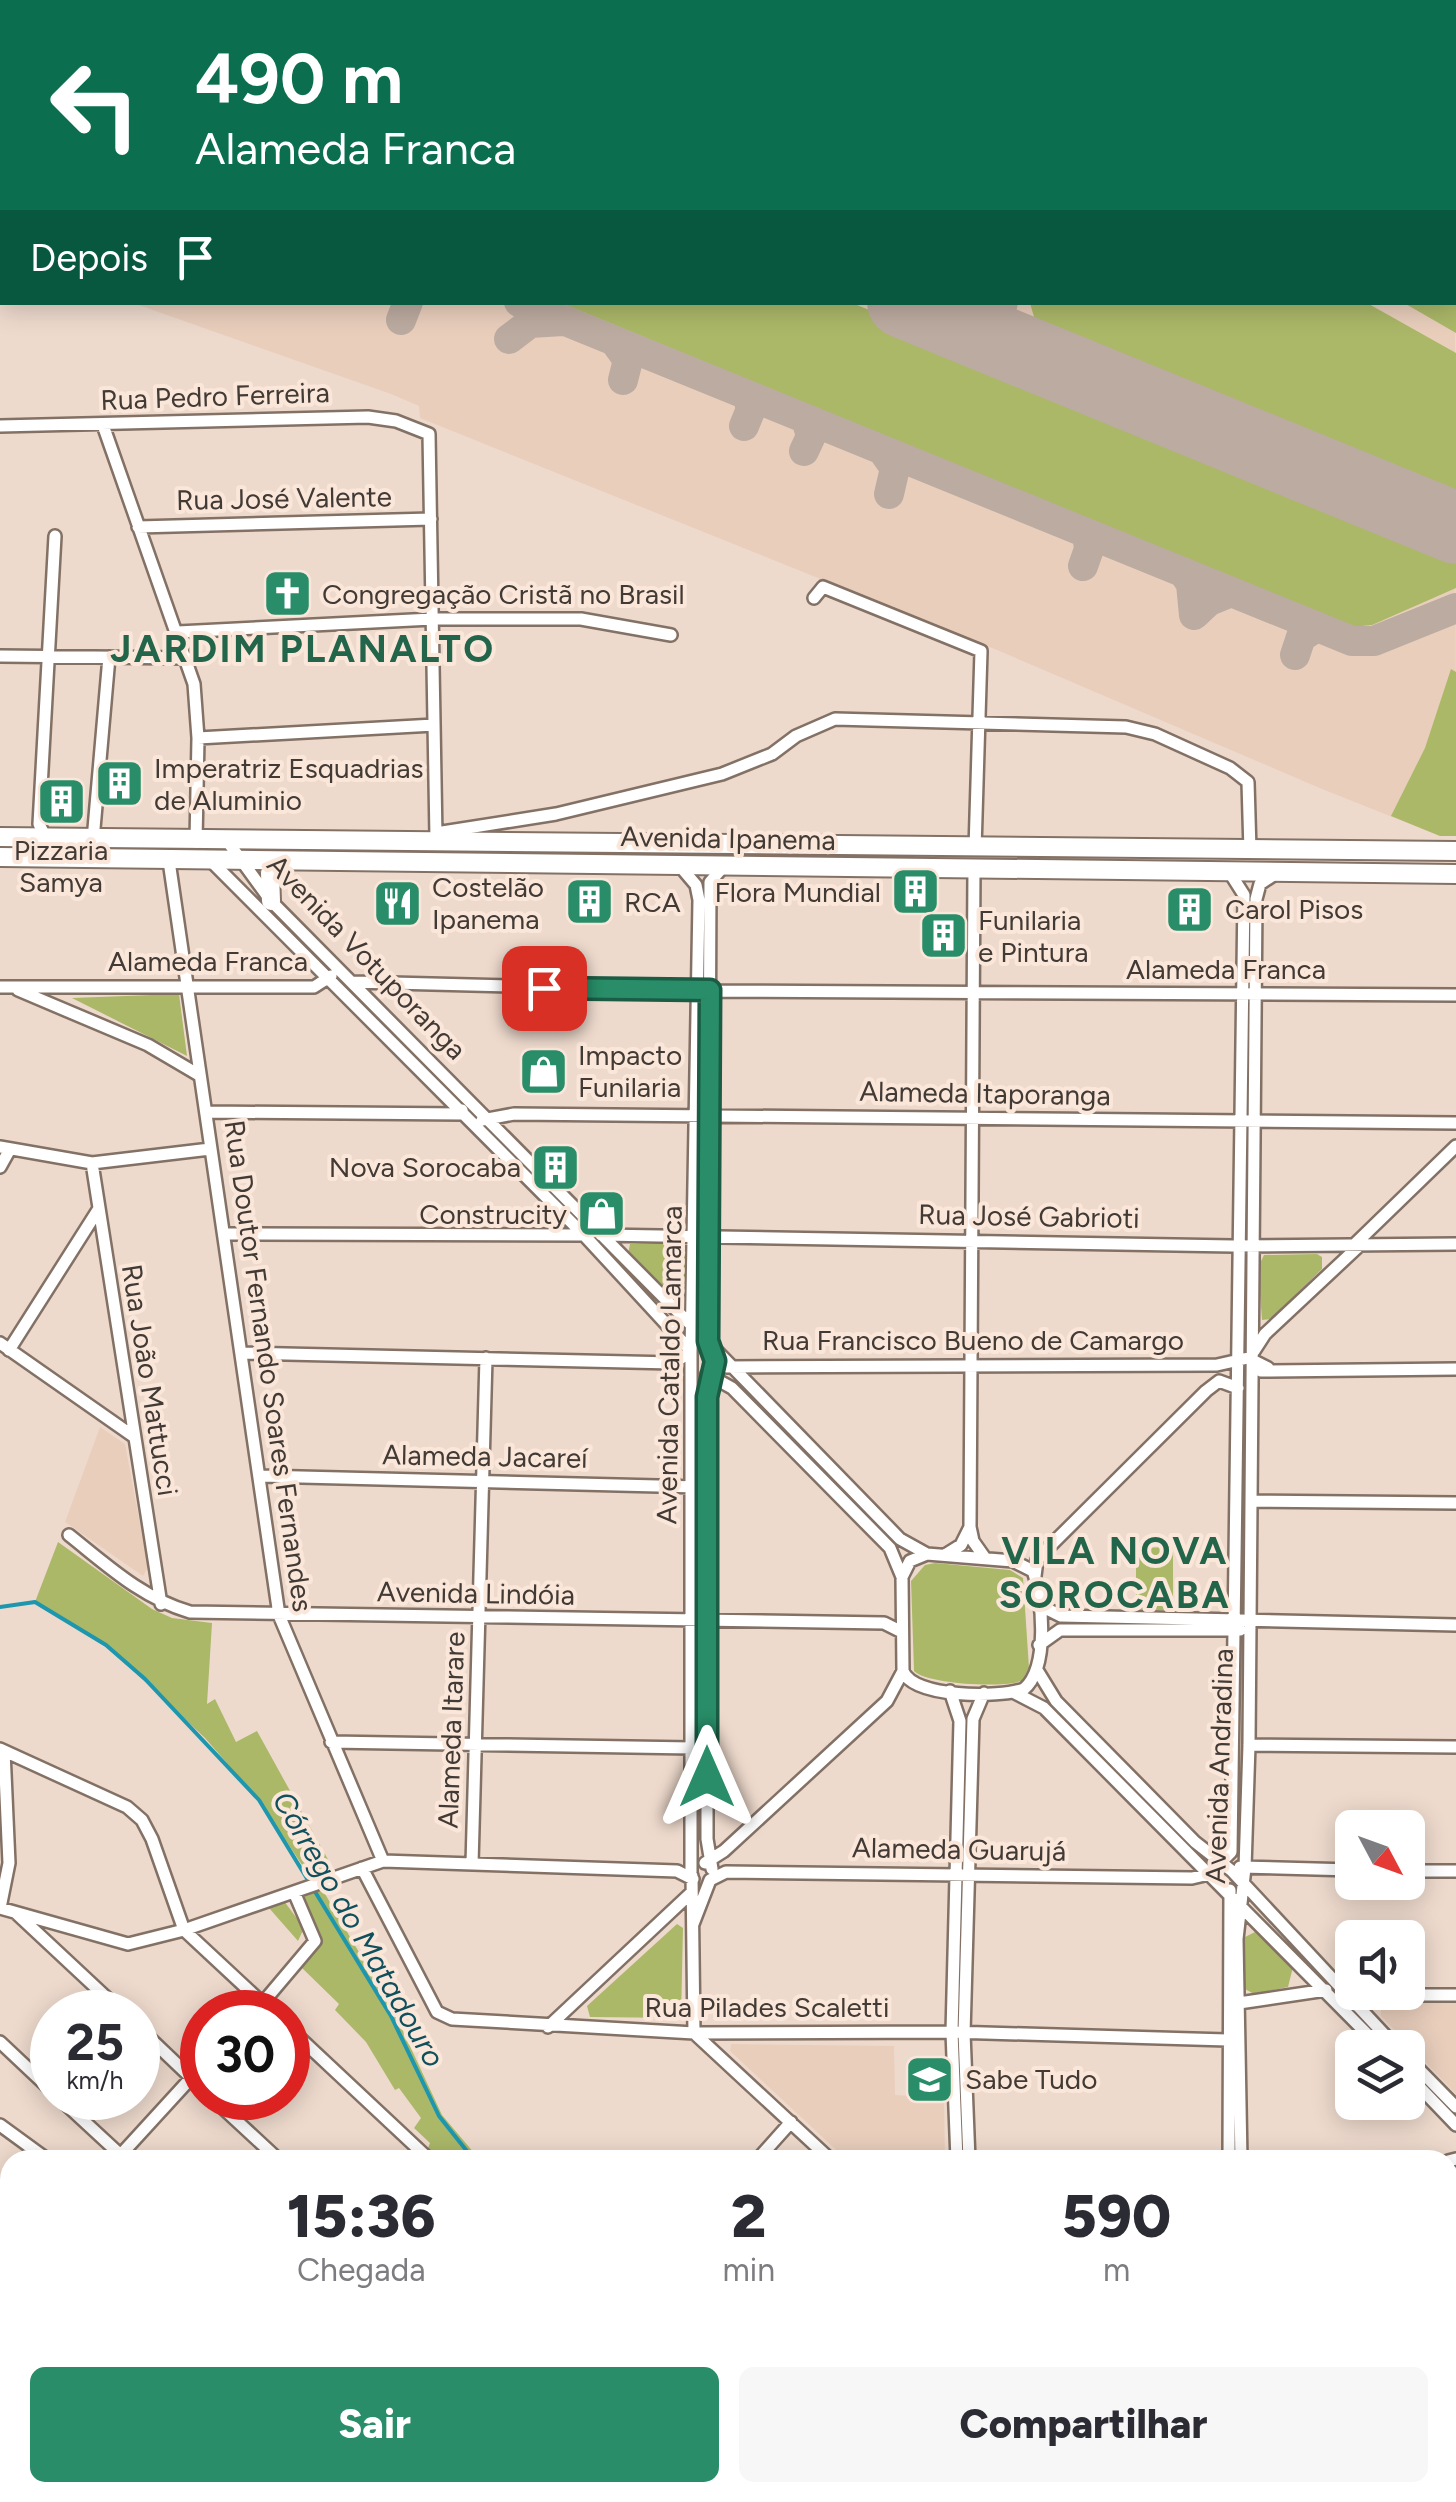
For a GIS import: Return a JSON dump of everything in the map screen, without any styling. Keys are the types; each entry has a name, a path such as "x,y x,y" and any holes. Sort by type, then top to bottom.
{"main road":[{"name":"Avenida Ipanema","path":"0,838 196,842 436,838 551,846 975,858 1226,870 1456,874"},
{"name":"Avenida Ipanema","path":"0,857 724,866 1250,850 1456,851"},
{"path":"271,901 270,873 280,862"}],"street":[{"name":"Rua Pedro Ferreira","path":"0,426 368,416 396,421 428,434 430,519"},
{"path":"103,425 188,658 198,738 196,842"},
{"path":"430,519 436,838 722,774 772,754 796,736 835,719 1126,727 1154,734 1230,768 1248,782 1250,850"},
{"name":"Rua José Valente","path":"138,526 430,519"},
{"path":"55,536 39,824 56,858"},
{"path":"814,598 823,587 980,650 970,1527 973,1541 986,1558"},
{"path":"178,632 432,619 581,620 670,635"},
{"path":"0,656 188,658"},
{"path":"93,840 110,657"},
{"path":"198,738 434,726"},
{"path":"551,846 556,814"},
{"name":"Avenida Votuporanga","path":"228,842 271,901 380,1009 563,1214 679,1334 697,1339"},
{"name":"Rua Doutor Fernando Soares Fernandes","path":"169,860 244,1353 279,1615 381,1862"},
{"name":"Avenida Votuporanga","path":"211,862 444,1095 506,1139 676,1310 697,1339 730,1365 900,1539 928,1554"},
{"name":"Avenida Cataldo Lamarca","path":"678,865 696,885 699,900 703,991 693,1487 709,1869 692,1924"},
{"name":"Avenida Cataldo Lamarca","path":"703,991 710,882 724,866"},
{"name":"Avenida Andradina","path":"1226,870 1239,882 1244,895 1240,1120 1247,1358 1243,1379 1242,1624 1249,1745 1245,1868 1237,1940 1235,2150"},
{"name":"Avenida Andradina","path":"1246,1246 1255,1120 1256,899 1260,884 1282,871"},
{"name":"Alameda Franca","path":"6,987 314,988 329,980 335,964"},
{"name":"Alameda Franca","path":"353,982 703,991 1456,995"},
{"path":"380,1009 379,998 396,984"},
{"name":"Alameda Franca","path":"65,1012 68,986"},
{"name":"Alameda Franca","path":"6,987 148,1044 199,1075"},
{"path":"434,1114 444,1104 444,1095"},
{"name":"Alameda Itaporanga","path":"206,1112 1454,1124"},
{"path":"506,1139 506,1126 514,1114"},
{"path":"1268,1368 1247,1358 1266,1334 1456,1146"},
{"path":"0,1167 5,1148 92,1163 210,1149"},
{"name":"Rua João Mattucci","path":"92,1163 161,1604"},
{"path":"98,1210 5,1347 133,1436"},
{"path":"552,1235 562,1229 563,1214"},
{"path":"226,1234 584,1235"},
{"name":"Rua José Gabrioti","path":"600,1235 1246,1246 1456,1244"},
{"name":"Avenida Cataldo Lamarca","path":"694,2034 692,1748 708,1487 707,1397 715,1361 697,1339 693,1302 701,1239"},
{"path":"1325,1246 1332,1268"},
{"path":"676,1310 688,1310 693,1302"},
{"path":"670,1363 681,1353 679,1334"},
{"path":"244,1353 670,1363 697,1339"},
{"name":"Avenida Votuporanga","path":"697,1339 710,1376 726,1384 890,1548 902,1577"},
{"name":"Alameda Itarare","path":"472,1864 486,1358"},
{"name":"Rua Francisco Bueno de Camargo","path":"710,1376 730,1365 1204,1365 1247,1358"},
{"path":"751,1387 749,1375 757,1365"},
{"path":"1204,1365 1212,1379 1206,1391"},
{"path":"903,1671 917,1688 950,1692 1013,1692 1030,1684 1038,1670 1036,1565 1046,1550 1219,1381 1243,1379 1268,1368 1456,1369"},
{"name":"Avenida Andradina","path":"1221,1863 1231,1849 1250,1501 1243,1379"},
{"name":"Avenida Cataldo Lamarca","path":"707,1397 717,1385 726,1384"},
{"name":"Alameda Jacareí","path":"261,1476 708,1487"},
{"path":"1250,1501 1456,1503"},
{"path":"944,1556 961,1545 970,1527"},
{"name":"Avenida Lindóia","path":"70,1536 161,1604 190,1612 884,1623 902,1632"},
{"path":"4,1909 128,1944 184,1930 381,1862 677,1871 701,1884 709,1869 888,1701 903,1671 902,1577 910,1561 928,1554 1022,1562 1035,1576"},
{"path":"1038,1604 1061,1616 1242,1624"},
{"path":"1039,1646 1060,1630 1242,1624 1456,1625"},
{"path":"1038,1670 1056,1701 1194,1842 1242,1883 1335,1983"},
{"path":"950,1692 960,1721 958,2032 963,2150"},
{"path":"1013,1692 1044,1708 1364,2030"},
{"path":"962,1874 973,1720 984,1693"},
{"path":"331,1742 692,1748"},
{"path":"1249,1745 1456,1747"},
{"path":"4,1909 9,1863 2,1750 127,1807 142,1820 184,1930 244,1990"},
{"path":"1172,1877 1183,1862 1183,1848"},
{"path":"378,1898 381,1862"},
{"path":"1221,1863 1245,1868 1335,1870"},
{"path":"1209,1874 1221,1863"},
{"path":"548,2027 686,1902 695,1865 709,1869"},
{"name":"Rua Pilades Scaletti","path":"362,1868 443,2018 694,2034 958,2032 1227,2040"},
{"name":"Alameda Guarujá","path":"709,1869 1172,1877 1209,1874"},
{"path":"1425,1871 1456,1872"},
{"path":"1226,1892 1242,1883"},
{"path":"278,1990 314,1941 297,1891"},
{"name":"Avenida Andradina","path":"1226,1892 1227,2040 1234,2150"},
{"path":"4,1909 97,1990"},
{"path":"1237,1940 1242,1931 1259,1926"},
{"path":"1285,1996 1301,1981 1300,1966"},
{"path":"1239,2003 1326,1990"},
{"path":"1425,1995 1456,1995"},
{"path":"569,2008 568,2022 575,2028"},
{"path":"1360,2010 1379,2030"},
{"path":"694,2034 821,2150"},
{"path":"724,2060 720,2044 728,2034"},
{"path":"0,2042 30,2070"},
{"path":"160,2048 180,2067"},
{"path":"310,2048 418,2150"},
{"path":"1425,2075 1456,2107"},
{"path":"128,2150 180,2091"},
{"path":"1425,2093 1456,2125"},
{"path":"82,2120 113,2150"},
{"path":"236,2120 268,2150"},
{"path":"766,2150 792,2122"},
{"path":"0,2125 34,2150"}],"shaded area":[{"path":"139,305 1455,305 1456,836 1440,836 1322,789 997,650 420,418 419,406"},
{"path":"100,1427 125,1444 148,1567 143,1576 65,1522"},
{"path":"1425,2002 1456,2002 1456,2094 1425,2062 1425,2030 1394,2030 1381,2016 1381,2010 1425,2010"},
{"path":"731,2044 894,2046 895,2095 944,2098 945,2150 836,2150 730,2051"}],"green space":[{"path":"566,305 857,305 1456,549 1456,588 1372,625 1352,627"},
{"path":"1031,305 1371,305 1456,353 1456,498 1036,324"},
{"path":"1407,305 1456,305 1456,333"},
{"path":"1451,669 1456,672 1456,836 1440,836 1391,816 1425,748"},
{"path":"179,994 187,1056 72,998"},
{"path":"676,1243 685,1251 687,1302 683,1305 628,1254 630,1244"},
{"path":"1264,1255 1322,1257 1322,1269 1271,1319 1262,1320 1258,1267"},
{"path":"58,1542 152,1609 172,1618 212,1623 207,1704 215,1699 236,1742 257,1731 331,1865 308,1874 259,1800 205,1738 106,1645 35,1602"},
{"path":"1173,1547 1173,1610 1136,1611 1136,1548"},
{"path":"925,1565 1010,1570 1023,1578 1029,1668 1023,1680 967,1684 934,1679 914,1671 911,1581"},
{"path":"321,1887 395,2014 442,2115 472,2150 428,2148 430,2143 414,2128 421,2118 399,2088 395,2090 366,2042 335,2010 339,2004 300,1966 316,1948 301,1897"},
{"path":"284,1901 304,1928 298,1941 269,1908"},
{"path":"677,1924 683,1928 681,2018 590,2017 587,2006"},
{"path":"1255,1932 1293,1967 1288,1987 1254,1994 1245,1989 1245,1937"}],"waterway":[{"name":"Córrego do Matadouro","path":"0,1607 35,1602 106,1645 145,1679 259,1800 391,2016 439,2116 466,2150"}],"taxiway":[{"path":"401,320 407,305"},
{"path":"526,305 1352,641 1374,641 1456,608"},
{"path":"1002,305 997,327 1009,346"},
{"path":"969,329 987,325 997,316"},
{"path":"509,339 530,323 563,321"},
{"path":"615,342 628,360 623,380"},
{"path":"744,426 751,409 747,395"},
{"path":"804,451 811,436 806,419"},
{"path":"883,451 895,468 889,494"},
{"path":"1083,566 1089,549 1087,533"},
{"path":"1183,572 1191,584 1194,615 1209,601 1231,592"},
{"path":"1295,655 1301,637 1317,627"}],"runway":[{"path":"910,305 1456,528"}],"place":[{"name":"Congregação Cristã no Brasil","path":"287,594"},
{"name":"Imperatriz Esquadrias de Aluminio","path":"119,784"},
{"name":"Pizzaria Samya","path":"61,802"},
{"name":"Flora Mundial","path":"916,892"},
{"name":"RCA","path":"589,902"},
{"name":"Costelão Ipanema","path":"397,903"},
{"name":"Carol Pisos","path":"1190,909"},
{"name":"Funilaria e Pintura","path":"943,936"},
{"name":"Impacto Funilaria","path":"543,1071"},
{"name":"Nova Sorocaba","path":"556,1167"},
{"name":"Construcity","path":"602,1214"},
{"name":"Sabe Tudo","path":"930,2079"}],"district":[{"name":"JARDIM PLANALTO","path":"303,649"},
{"name":"VILA NOVA SOROCABA","path":"1115,1573"}],"route":[{"path":"544,988 710,990 708,1341 715,1361 707,1397 707,1777"}]}
